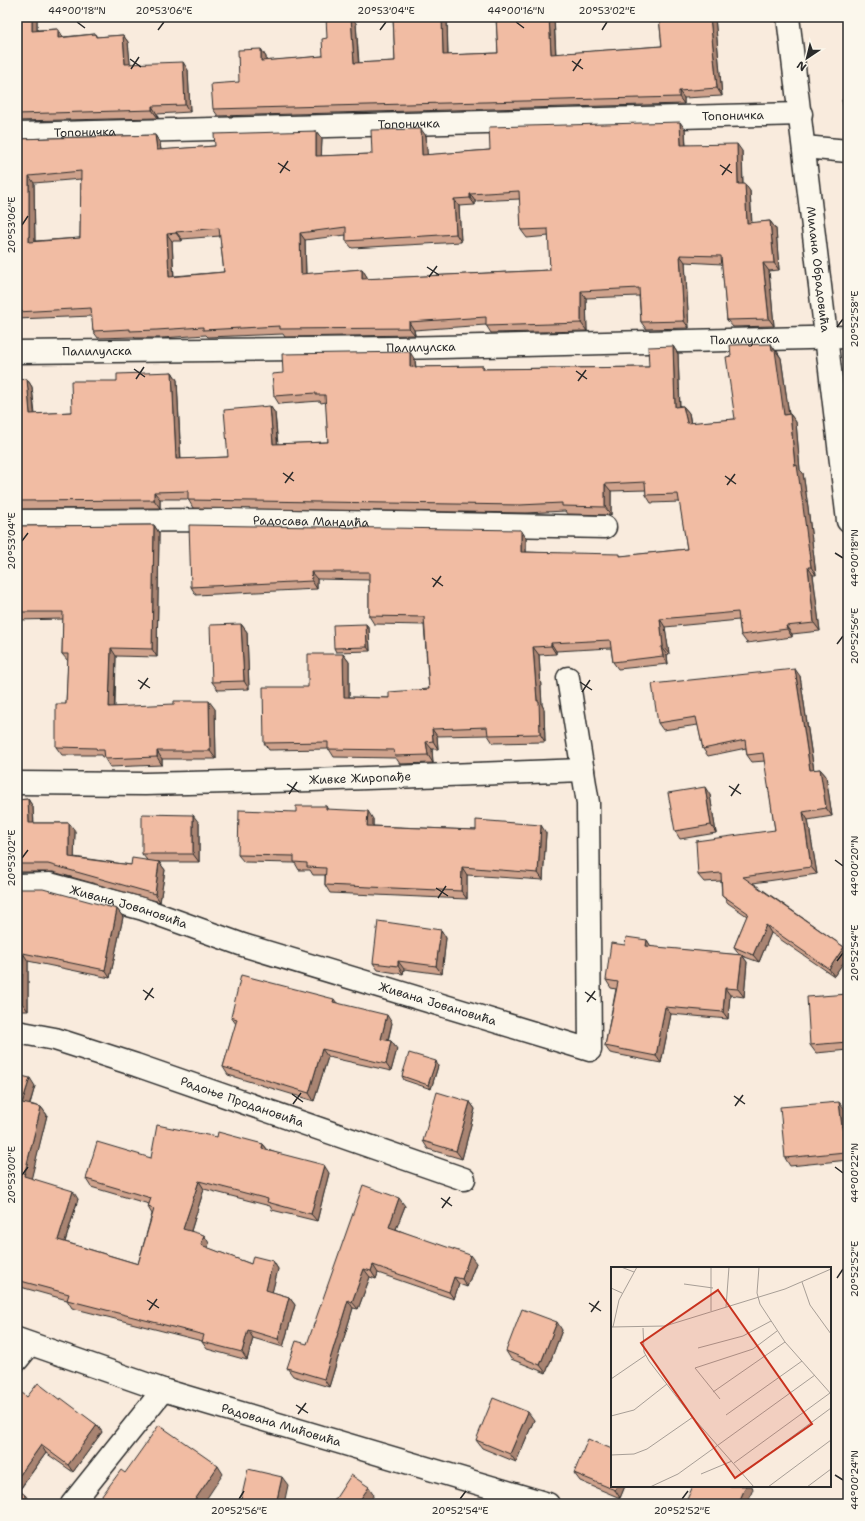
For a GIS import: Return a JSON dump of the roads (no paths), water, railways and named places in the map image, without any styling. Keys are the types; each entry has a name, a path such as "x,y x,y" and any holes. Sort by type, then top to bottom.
{"street":[{"name":"Милана Обрадовића","path":"788,17 801,114 825,337 848,521"},
{"name":"Топоничка","path":"17,134 801,114"},
{"path":"804,147 848,151"},
{"name":"Палилулска","path":"17,352 398,348 848,337"},
{"name":"Радосава Мандића","path":"17,521 234,520 605,527"},
{"path":"568,678 583,770"},
{"name":"Живке Жиропађе","path":"17,783 144,784 280,781 583,770"},
{"name":"Живана Јовановића","path":"17,885 50,884 143,908 243,945 590,1050 588,803 583,770"},
{"name":"Радоње Продановића","path":"17,1032 55,1039 136,1065 464,1179"},
{"name":"Радована Мићовића","path":"21,1348 548,1504"},
{"path":"72,1504 163,1390"}]}
